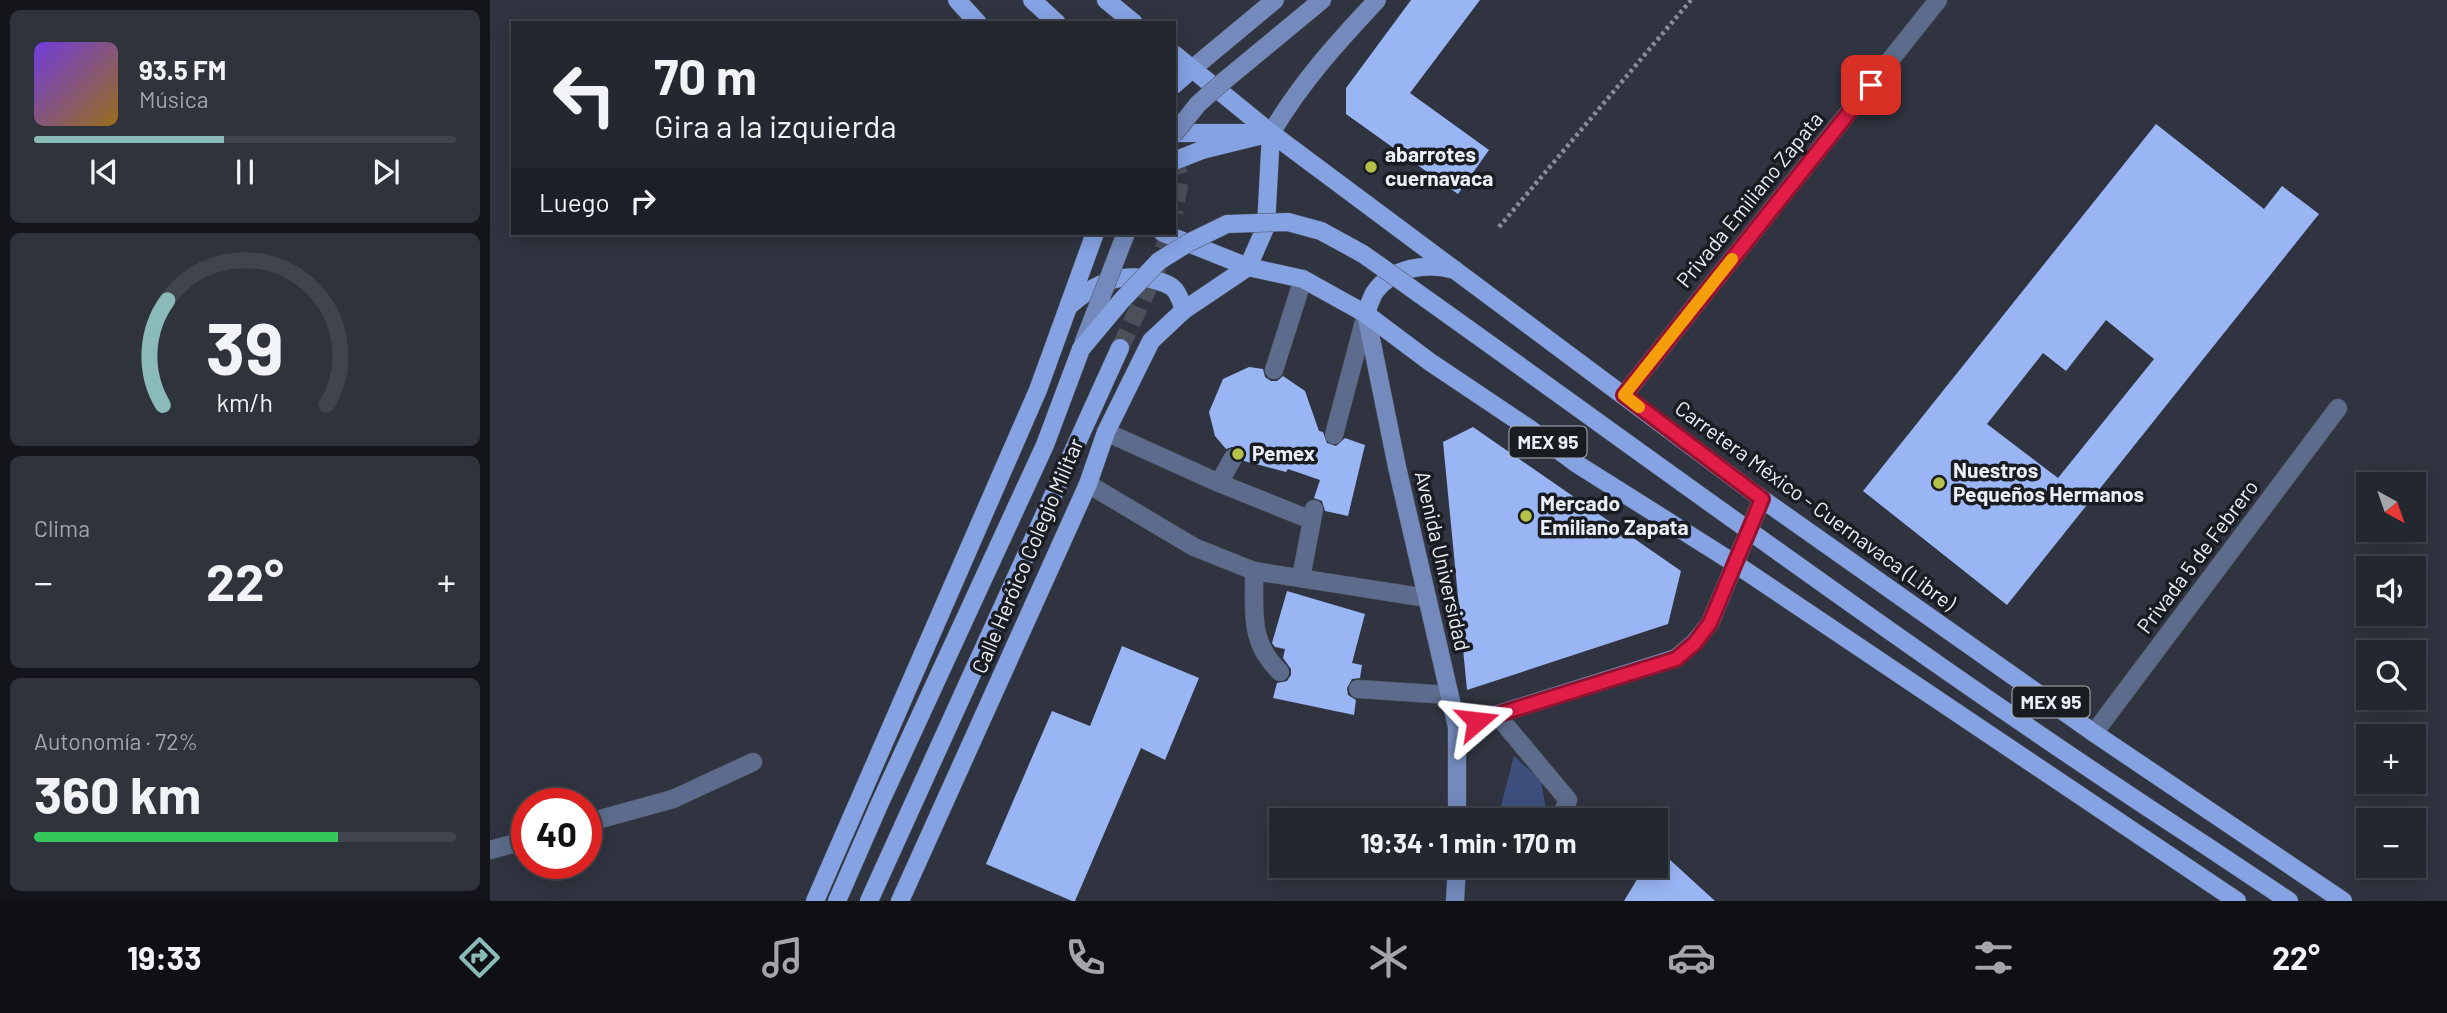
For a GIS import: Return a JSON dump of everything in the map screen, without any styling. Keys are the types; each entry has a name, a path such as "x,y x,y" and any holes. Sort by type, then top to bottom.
{"main road":[{"path":"957,0 976,21"},
{"path":"1032,0 1055,21"},
{"path":"1106,0 1132,21"},
{"name":"MEX 95","path":"1176,56 1271,133"},
{"path":"1176,83 1192,69"},
{"path":"1176,133 1271,133"},
{"path":"1176,160 1202,150 1271,133"},
{"path":"1248,267 1266,226 1271,133"},
{"name":"Carretera México - Cuernavaca (Libre)","path":"1271,133 1762,499 2094,733 2343,901"},
{"path":"837,901 1045,445 1081,349 1159,261 1188,243 1227,224 1288,222 1321,231 1363,254 1739,524 2110,784 2290,901"},
{"path":"815,901 1038,390 1094,235"},
{"name":"MEX 95","path":"1168,235 1248,267 1303,279 1366,314 1577,464 1734,563 2237,901"},
{"path":"1366,314 1374,294 1387,280 1403,272 1421,266 1458,270"},
{"name":"Calle Heróico Colegio Militar","path":"900,901 1088,484 1106,432 1151,341 1184,310 1248,267"},
{"path":"1066,309 1087,290 1111,279 1138,276 1164,282 1175,289 1184,310"},
{"path":"869,901 1120,348"}],"street":[{"path":"1192,69 1275,0"},
{"path":"1176,131 1215,87 1322,0"},
{"path":"1271,133 1296,92 1326,53 1377,0"},
{"name":"Privada Emiliano Zapata","path":"1624,395 1938,0"},
{"path":"1081,349 1125,235"},
{"path":"1274,370 1303,279"},
{"path":"1334,435 1366,314"},
{"name":"Avenida Universidad","path":"1366,314 1394,453 1457,727 1457,808"},
{"name":"Privada 5 de Febrero","path":"2094,733 2338,408"},
{"path":"1106,432 1219,483 1313,514 1301,578"},
{"path":"1219,483 1233,458"},
{"path":"1088,484 1194,547 1254,570 1427,598"},
{"path":"1457,727 1676,659 1695,643 1710,623 1762,499"},
{"path":"1254,570 1256,637 1265,657 1280,672"},
{"path":"1358,689 1449,695"},
{"path":"1497,715 1568,800 1565,808"},
{"path":"602,819 673,799 753,762"},
{"path":"490,850 511,844"},
{"path":"1455,901 1456,878"}],"path":[{"path":"1499,227 1691,0"}],"shaded area":[{"path":"1514,756 1541,781 1546,808 1500,808"}],"building":[{"path":"1411,0 1480,0 1410,93 1489,150 1458,194 1346,114 1346,88"},
{"path":"2156,124 2264,209 2282,186 2319,214 2007,605 1863,491","holes":["2106,320 2154,359 2058,478 1987,424 2043,353 2066,371"]},
{"path":"1249,367 1263,369 1265,377 1271,381 1277,381 1283,376 1305,391 1319,431 1323,432 1327,443 1336,446 1345,438 1365,445 1348,516 1325,511 1322,501 1314,498 1320,480 1288,469 1286,472 1244,461 1239,448 1226,449 1215,436 1209,412 1223,379"},
{"name":"Mercado Emiliano Zapata","path":"1473,427 1681,571 1668,624 1467,690 1443,442"},
{"path":"1287,591 1365,614 1352,663 1362,665 1360,678 1352,679 1347,688 1348,695 1356,700 1354,715 1273,698 1277,683 1287,681 1291,675 1291,669 1283,658 1285,649 1275,647 1272,643"},
{"path":"1122,646 1199,678 1165,760 1141,748 1075,901 1072,901 986,864 1052,711 1090,726"},
{"path":"1668,858 1715,901 1624,901 1638,878 1668,878"}],"tunnel":[{"path":"1176,165 1180,180 1176,202"},
{"path":"1120,348 1156,271 1168,235"}],"slow traffic":[{"path":"1639,407 1624,395 1732,259"}],"place":[{"name":"abarrotes cuernavaca","path":"1371,167"},
{"name":"Pemex","path":"1238,454"},
{"name":"Nuestros Pequeños Hermanos","path":"1939,483"},
{"name":"Mercado Emiliano Zapata","path":"1526,516"}],"route":[{"path":"1477,721 1676,659 1695,643 1710,623 1762,499 1624,395 1871,85"}]}
